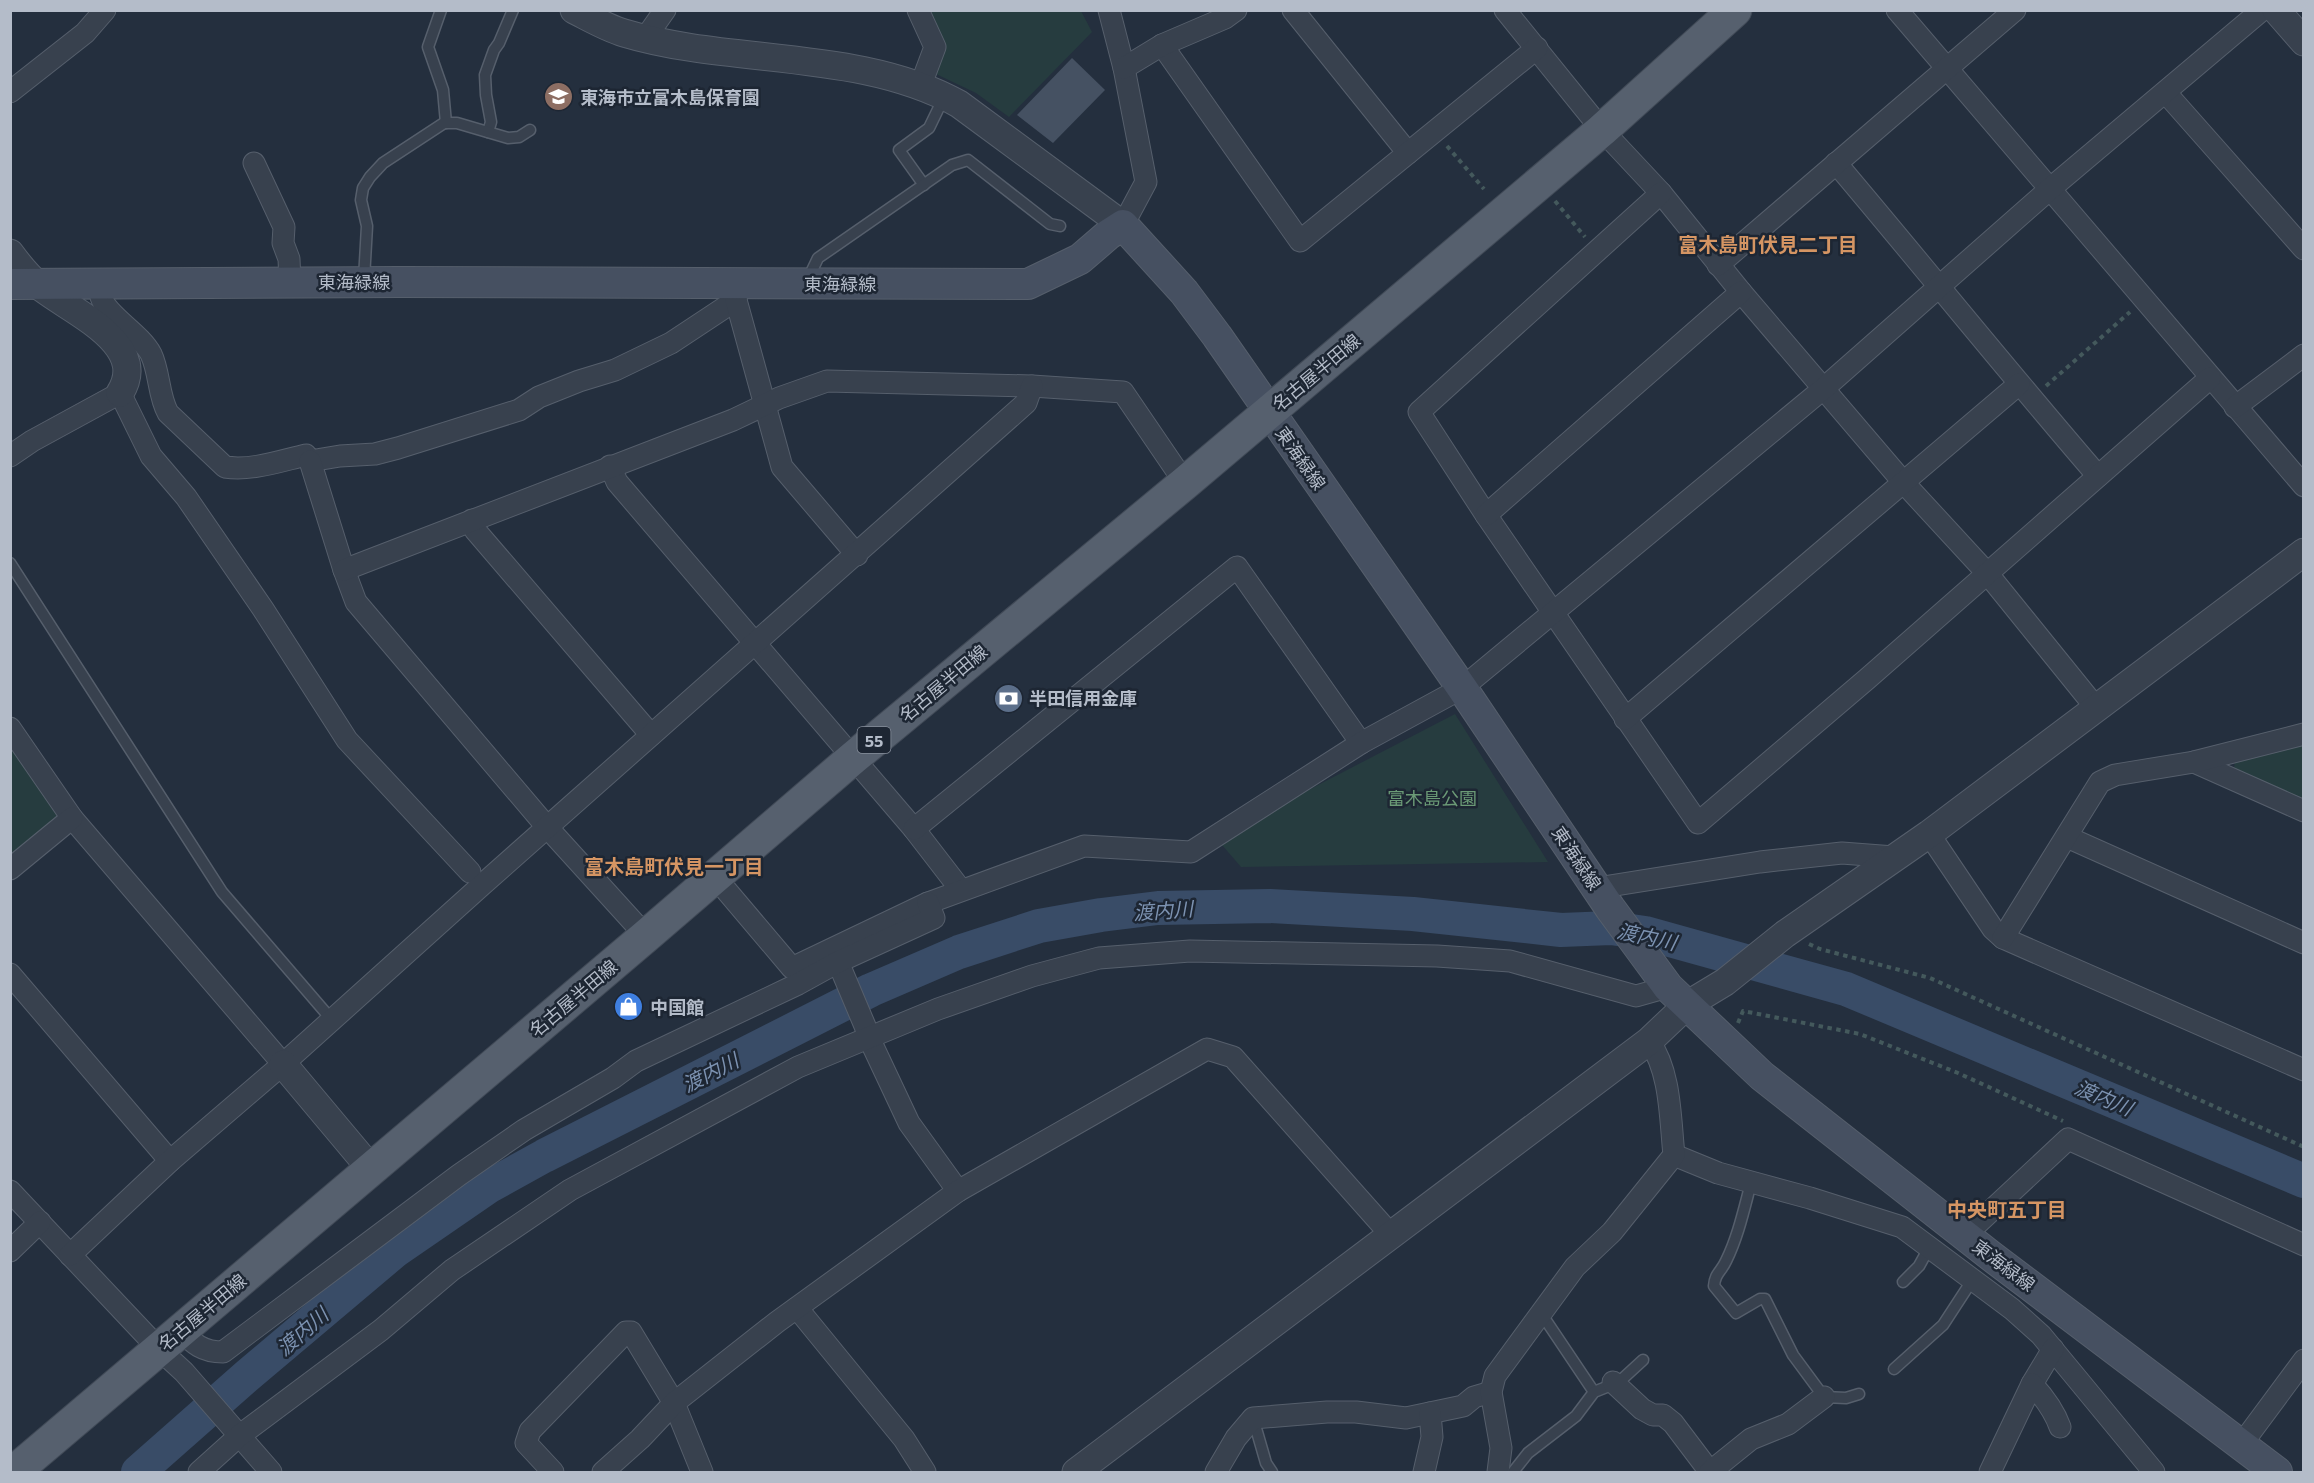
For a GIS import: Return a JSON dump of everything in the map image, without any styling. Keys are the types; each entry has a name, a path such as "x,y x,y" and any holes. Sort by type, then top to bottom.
{"main road":[{"name":"名古屋半田線","path":"14,1473 853,758 1185,483 1602,130 1735,10"},
{"name":"東海緑線","path":"24,284 364,282 737,292 806,284 1028,284 1080,259 1123,225 1184,292 1217,336 1462,688 1604,898 1678,996 1762,1076 1965,1235 2277,1473"}],"street":[{"path":"10,92 85,33 105,10"},
{"path":"573,10 623,33 689,47 834,66 903,80 932,91 959,104 1123,225 1146,182 1124,68 1109,10"},
{"path":"646,38 665,10"},
{"path":"918,10 935,46 932,91"},
{"path":"1124,68 1162,45 1225,18 1236,10"},
{"path":"1293,10 1408,153"},
{"path":"1505,10 1602,130 1661,193 1718,265 1823,389 1904,483 1987,573 2097,709"},
{"path":"1898,10 2304,486"},
{"path":"1718,265 2015,10"},
{"path":"715,877 792,968 928,903 1084,846 1191,852 1361,743 1462,688 1823,389 2051,188 2262,10"},
{"path":"2276,10 2304,42"},
{"path":"1162,45 1300,241 1537,48"},
{"path":"2166,93 2304,249"},
{"path":"254,163 284,227 283,243 289,259 290,282"},
{"path":"1836,163 2098,476"},
{"path":"1661,193 1419,412 1486,515 1698,823 2211,378"},
{"path":"10,253 24,284 98,327 123,351 128,366 127,382 120,393 32,441 10,456"},
{"path":"101,283 101,298 111,312 140,337 152,355 163,404 168,414 225,467 254,466 306,455 310,461 356,602 548,827 646,936"},
{"path":"310,461 375,454 519,410 539,398 579,381 615,370 670,343 737,292 764,405 782,467 856,555"},
{"path":"1486,515 1741,292"},
{"path":"2235,407 2304,355"},
{"path":"344,570 827,381 1123,392 1185,483"},
{"path":"70,1255 170,1161 283,1064 1026,403 1032,387"},
{"path":"1625,719 1904,483 2025,391"},
{"path":"120,393 151,456 186,497 263,609 346,740 470,872"},
{"path":"610,466 616,482 914,829 961,890"},
{"path":"472,520 475,530 651,735"},
{"path":"199,1473 239,1436 381,1330 452,1270 570,1190 867,1032 1032,976 1099,958 1190,951 1437,956 1510,961 1636,996 1678,996 1725,982 1785,934 1929,834 2304,552"},
{"path":"914,829 1237,567 1361,743"},
{"path":"10,728 72,818 371,1169"},
{"path":"2003,938 2100,782 2115,776 2194,762 2304,734"},
{"path":"2194,762 2304,811"},
{"path":"10,869 72,818"},
{"path":"1929,834 1993,929 2003,938 2304,1070"},
{"path":"2067,837 2304,943"},
{"path":"1604,898 1760,862 1842,853 1894,857"},
{"path":"10,1191 70,1255 170,1339 212,1352 223,1352 459,1174 524,1130 613,1078 636,1061 798,984 838,962 934,918 928,903"},
{"path":"838,962 909,1123 958,1191"},
{"path":"10,974 170,1161"},
{"path":"1076,1473 1649,1041 1678,996"},
{"path":"1498,1473 1500,1448 1491,1392 1495,1376 1575,1267 1612,1232 1674,1155 1666,1087 1659,1055 1649,1041"},
{"path":"603,1473 674,1403 797,1308 958,1191 1207,1049 1233,1057 1392,1236"},
{"path":"1965,1235 2068,1139 2304,1245"},
{"path":"1674,1155 1718,1173 1810,1198 1902,1227 2012,1309 2041,1335 2154,1473"},
{"path":"10,1251 40,1222"},
{"path":"797,1308 904,1439 925,1473"},
{"path":"553,1473 526,1443 530,1431 626,1332 631,1332 674,1403 702,1473"},
{"path":"170,1339 184,1372 271,1473"},
{"path":"1990,1473 2031,1384 2053,1349"},
{"path":"2241,1445 2304,1360"},
{"path":"2031,1384 2056,1415 2060,1427"},
{"path":"1604,1387 1642,1409 1663,1415 1673,1423 1710,1473 1751,1439 1788,1424 1824,1397"},
{"path":"1216,1473 1236,1438 1253,1418 1276,1414 1356,1412 1406,1418 1463,1406 1474,1397 1491,1392"},
{"path":"1424,1473 1432,1437 1430,1413"}],"lane":[{"path":"441,10 428,47 443,90 446,123"},
{"path":"489,132 491,122 485,75 513,10"},
{"path":"924,185 899,150 928,128 932,91"},
{"path":"364,282 367,226 361,201 363,188 369,177 383,163 446,123 457,123 508,138 519,137 531,130"},
{"path":"806,284 818,258 952,165 968,160 1050,224 1060,226"},
{"path":"10,563 222,892 332,1020"},
{"path":"1751,1183 1726,1263 1714,1277 1714,1286 1736,1313 1760,1299 1765,1299 1793,1355 1824,1397 1846,1398 1858,1394"},
{"path":"1903,1282 1919,1266 1930,1246"},
{"path":"1894,1369 1943,1325 1972,1279"},
{"path":"1539,1316 1547,1322 1604,1387"},
{"path":"1514,1473 1528,1453 1576,1416 1604,1387 1619,1382 1643,1360"},
{"path":"1253,1418 1266,1463 1272,1473"}],"path":[{"path":"1435,131 1484,189"},
{"path":"1549,194 1597,251"},
{"path":"2025,391 2145,300"},
{"path":"1785,934 1821,949 1930,978 2304,1147"},
{"path":"1746,1031 1738,1023 1743,1011 1860,1034 1958,1073 2066,1123"}],"green space":[{"path":"927,11 1081,11 1092,32 1009,117 976,93 936,74 945,49"},
{"name":"富木島公園","path":"1455,714 1548,862 1241,867 1216,838"},
{"path":"10,745 59,815 11,855 10,855"},
{"path":"2303,745 2303,801 2234,770 2235,759"}],"building":[{"path":"1072,58 1105,90 1053,143 1017,115"}],"waterway":[{"name":"渡内川","path":"138,1472 248,1375 395,1251 488,1187 544,1156 871,990 959,952 1039,926 1101,915 1158,908 1270,906 1413,914 1561,930 1611,928 1645,933 1846,989 2304,1181"}],"place":[{"name":"東海市立富木島保育園","path":"559,97"},
{"name":"半田信用金庫","path":"1008,698"},
{"name":"中国館","path":"629,1007"}],"district":[{"name":"富木島町伏見二丁目","path":"1768,244"},
{"name":"富木島町伏見一丁目","path":"674,866"},
{"name":"中央町五丁目","path":"2007,1209"}]}
